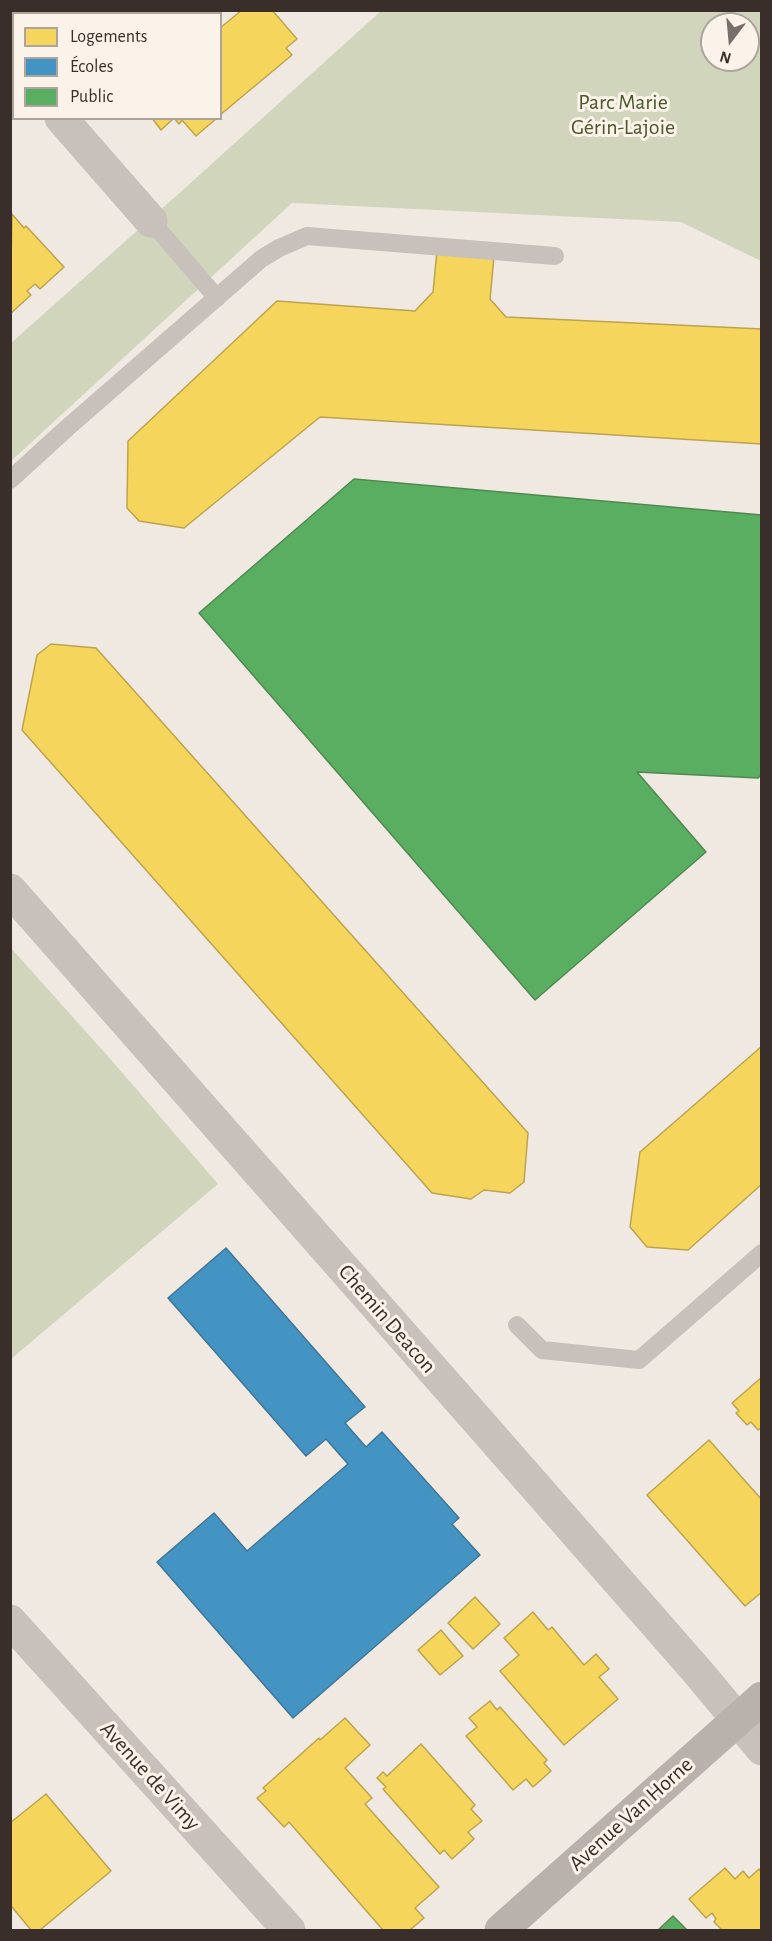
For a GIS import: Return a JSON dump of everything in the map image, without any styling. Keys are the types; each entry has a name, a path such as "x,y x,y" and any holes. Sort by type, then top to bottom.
{"main road":[{"name":"Avenue Van Horne","path":"501,1930 762,1698"}],"street":[{"path":"63,120 151,221"},
{"name":"Chemin Deacon","path":"10,890 478,1421 762,1749"},
{"name":"Avenue de Vimy","path":"10,1621 290,1930"}],"lane":[{"path":"151,221 217,298"},
{"path":"10,480 261,259 307,236 555,256"},
{"path":"517,1324 542,1350 639,1360 762,1253"}],"green space":[{"name":"Parc Marie Gérin-Lajoie","path":"381,11 761,11 761,261 681,222 292,203 11,461 11,343"},
{"path":"11,948 218,1184 11,1359"}],"building: Logements":[{"path":"242,10 272,10 297,39 286,48 292,55 222,113 222,26"},
{"path":"154,120 172,120 161,130"},
{"path":"182,120 215,120 196,136"},
{"path":"12,214 64,267 40,289 35,284 27,291 31,295 10,314"},
{"path":"438,240 495,246 490,299 506,317 762,329 762,444 320,417 184,528 139,521 127,508 128,441 277,301 415,311 433,292"},
{"path":"51,644 96,648 528,1133 524,1182 510,1193 484,1190 471,1199 432,1193 22,730 37,655"},
{"path":"762,1046 762,1184 688,1250 647,1247 630,1227 640,1152"},
{"path":"762,1377 762,1427 758,1430 751,1422 747,1425 736,1413 739,1411 732,1403"},
{"path":"709,1440 762,1500 762,1592 745,1606 647,1495"},
{"path":"475,1597 500,1624 473,1649 448,1623"},
{"path":"533,1612 548,1630 552,1627 584,1665 596,1654 609,1669 599,1677 618,1699 564,1745 500,1671 519,1655 504,1638"},
{"path":"441,1630 463,1656 440,1675 418,1650"},
{"path":"490,1701 497,1710 500,1707 547,1760 544,1763 551,1771 533,1787 526,1779 513,1790 466,1736 477,1727 469,1718"},
{"path":"345,1718 370,1745 345,1768 372,1798 365,1804 439,1887 415,1908 424,1918 410,1930 383,1930 289,1822 284,1827 257,1798 266,1791 263,1788"},
{"path":"421,1744 475,1805 471,1809 482,1821 468,1832 474,1839 452,1859 444,1850 440,1854 383,1789 386,1787 377,1778 383,1772 387,1776"},
{"path":"46,1794 111,1871 40,1930 31,1930 12,1907 10,1908 10,1823"},
{"path":"725,1868 735,1879 743,1871 749,1878 759,1869 762,1873 762,1930 722,1930 714,1922 716,1919 712,1913 706,1918 689,1899"}],"building: Écoles":[{"path":"226,1248 365,1407 345,1423 366,1447 382,1432 459,1518 452,1524 480,1555 293,1718 157,1562 214,1513 247,1551 348,1464 326,1439 306,1456 168,1298"}],"building: Public":[{"path":"354,479 762,515 762,774 758,778 637,772 706,852 535,1000 199,613"},
{"path":"673,1916 687,1930 658,1930"}]}
